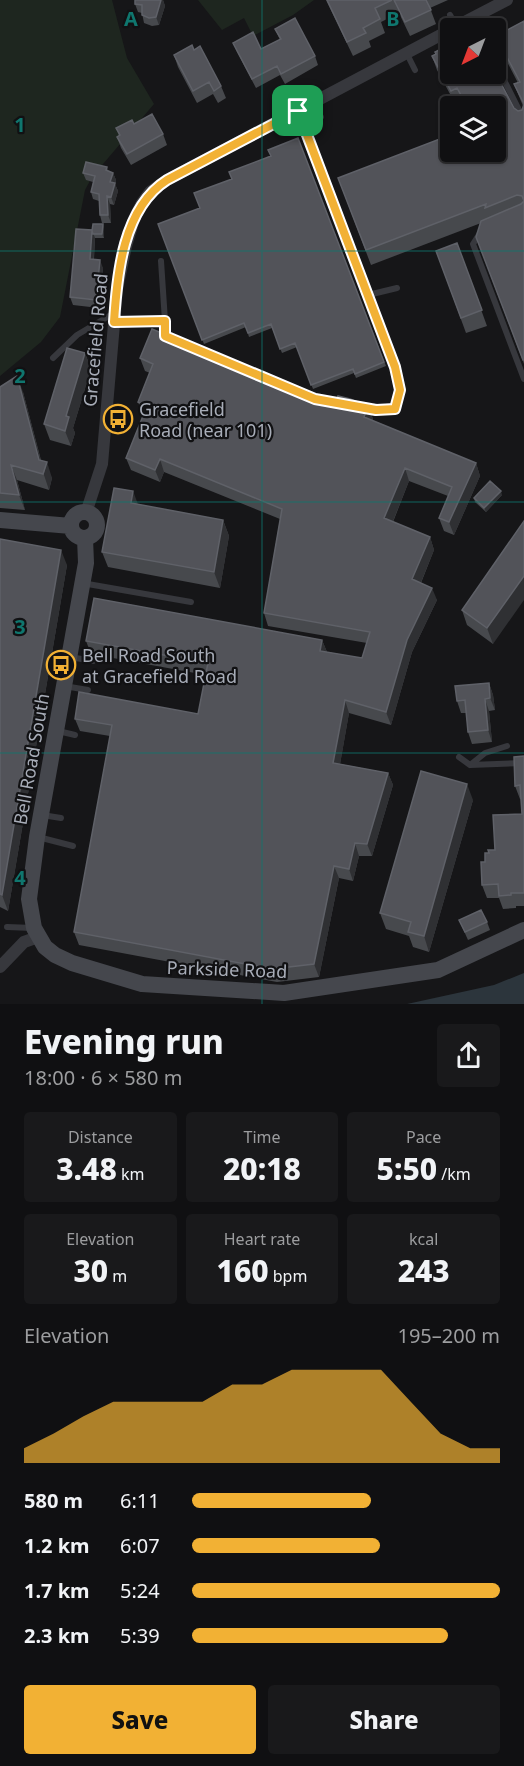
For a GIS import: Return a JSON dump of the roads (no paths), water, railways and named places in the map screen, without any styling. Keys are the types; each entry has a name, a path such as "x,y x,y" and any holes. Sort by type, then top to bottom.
{"main road":[{"path":"86,513 94,517 97,526 93,535 85,538 75,535 71,526 77,514 86,513"},
{"path":"0,520 71,526"},
{"name":"Bell Road South","path":"36,933 29,899 37,837 86,563 85,538"},
{"name":"Parkside Road","path":"36,933 45,947 55,955 72,963 142,984 284,993 438,970 524,930"}],"street":[{"name":"Gracefield Road","path":"482,18 507,0"},
{"name":"Gracefield Road","path":"86,513 102,464 110,393 114,317 126,246 142,202 150,192 167,180 440,35"},
{"path":"1,965 36,933"}],"lane":[{"path":"406,53 415,70"},
{"path":"506,84 524,120"},
{"path":"313,103 321,117"},
{"path":"298,111 395,367 400,390 395,409 376,410 356,407"},
{"path":"489,228 482,231 473,244 524,379"},
{"path":"161,261 165,336 175,340"},
{"path":"368,295 397,288"},
{"path":"52,358 77,335 114,317 165,321"},
{"path":"315,399 346,405"},
{"path":"82,583 191,602"},
{"path":"69,656 93,661"},
{"path":"63,686 88,690"},
{"path":"56,730 75,735"},
{"path":"470,765 485,753 507,746"},
{"path":"459,756 470,765 524,763"},
{"path":"41,815 61,818"},
{"path":"37,837 73,846"},
{"path":"8,927 36,933"}],"place":[{"name":"Gracefield Road (near 101)","path":"118,419"},
{"name":"Bell Road South at Gracefield Road","path":"61,665"}]}
